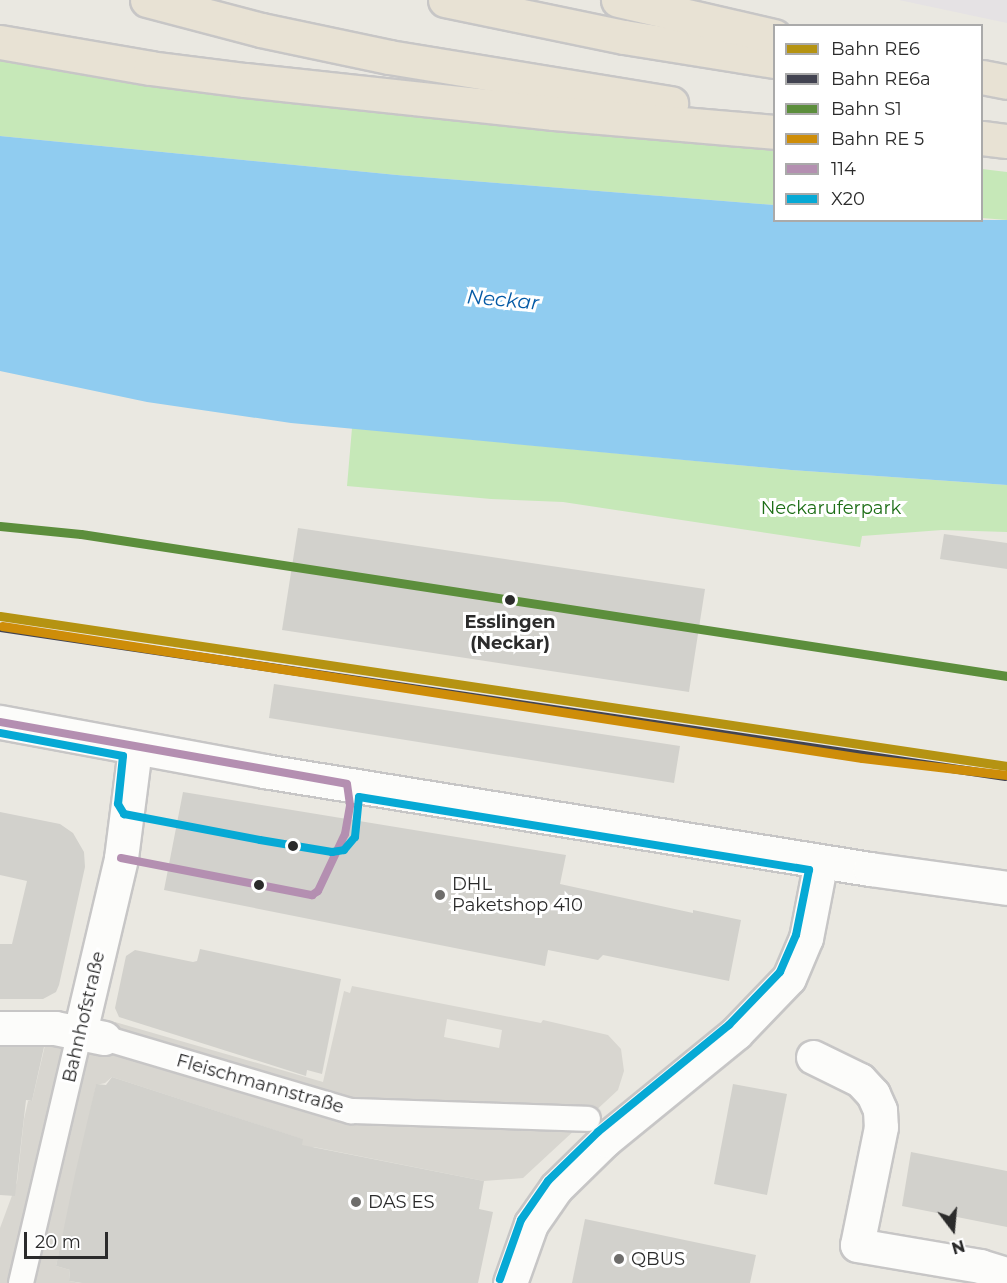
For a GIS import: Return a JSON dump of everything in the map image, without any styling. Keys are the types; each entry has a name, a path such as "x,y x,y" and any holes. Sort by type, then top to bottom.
{"highway":[{"path":"147,0 261,30 390,57 572,88 773,117"},
{"path":"445,0 624,37 773,61"},
{"path":"618,0 773,36"},
{"path":"0,42 139,66 245,80 719,129 773,132"},
{"path":"983,76 1007,82"},
{"path":"983,85 1007,88"},
{"path":"983,138 1007,141"}],"main road":[{"path":"0,722 135,748 821,861 1007,888"},
{"name":"Bahnhofstraße","path":"92,1035 135,748"},
{"path":"510,1283 531,1224 556,1188 605,1140 736,1033 789,978 806,938 821,861"},
{"path":"0,1028 55,1028 92,1035"},
{"path":"813,1057 861,1080 873,1094 880,1110 881,1127 857,1245 980,1266 1007,1274"}],"street":[{"name":"Fleischmannstraße","path":"92,1035 351,1111 588,1119"},
{"name":"Bahnhofstraße","path":"21,1283 92,1035"}],"shaded area":[{"path":"899,0 1007,0 1007,23 913,3"},
{"path":"352,986 541,1023 543,1020 608,1035 621,1049 624,1071 618,1090 523,1178 484,1181 314,1147 300,1152 302,1139 112,1077 105,1083 96,1085 56,1266 70,1270 69,1281 80,1283 0,1283 0,1228 17,1182 24,1119 28,1101 32,1101 46,1041 100,1055 104,1038 115,1022 323,1082 344,991 350,993","holes":["447,1019 502,1030 499,1048 444,1037"]}],"green space":[{"path":"0,56 589,129 773,149 773,205 397,175 0,136"},
{"path":"983,169 1007,172 1007,220 983,218"},
{"name":"Neckaruferpark","path":"352,428 791,470 1007,485 1007,532 942,530 862,536 860,547 563,502 491,499 347,486"}],"water":[{"name":"Neckar","path":"0,136 397,175 773,205 773,222 1007,220 1007,485 791,470 291,423 147,402 0,371"}],"building":[{"path":"298,528 705,589 689,692 282,630"},
{"path":"944,534 1007,543 1007,569 940,559"},
{"path":"274,684 680,746 674,783 269,718"},
{"path":"183,792 566,855 560,884 693,913 693,910 741,920 729,981 603,955 598,960 548,950 545,966 164,890"},
{"path":"0,812 60,824 73,833 84,852 85,867 59,985 56,992 43,999 0,999 0,944 12,944 27,881 0,875"},
{"path":"200,949 341,979 322,1074 307,1070 306,1076 119,1017 115,1008 126,956 135,950 193,962 197,961"},
{"path":"0,1047 44,1047 32,1101 26,1100 15,1196 0,1195"},
{"name":"DAS ES","path":"112,1077 303,1139 302,1145 484,1181 479,1209 493,1212 478,1283 82,1283 69,1281 70,1270 56,1266 75,1174 96,1084 106,1085"},
{"path":"733,1084 787,1094 767,1195 714,1184"},
{"path":"911,1152 1007,1171 1007,1227 902,1206"},
{"path":"585,1219 756,1255 750,1283 572,1283"}],"rail line":[{"name":"S1","path":"0,526 81,534 1007,676"},
{"name":"RE6","path":"0,616 1007,766"},
{"name":"RE6a","path":"0,627 1005,776"}],"transit line":[{"path":"2,626 862,758 1007,775"},
{"name":"114","path":"0,722 347,784"},
{"name":"X20","path":"0,733 123,756 118,804 124,814 260,840 332,852 344,850 355,837 359,797 809,870 796,935 780,972 729,1025 598,1132 548,1181 521,1220 500,1279"},
{"name":"114","path":"121,858 312,895 318,891 345,834 350,805 347,784"}],"place":[{"name":"Esslingen (Neckar)","path":"510,600"},
{"name":"DHL Paketshop 410","path":"440,895"},
{"name":"DAS ES","path":"356,1202"},
{"name":"QBUS","path":"619,1259"}]}
